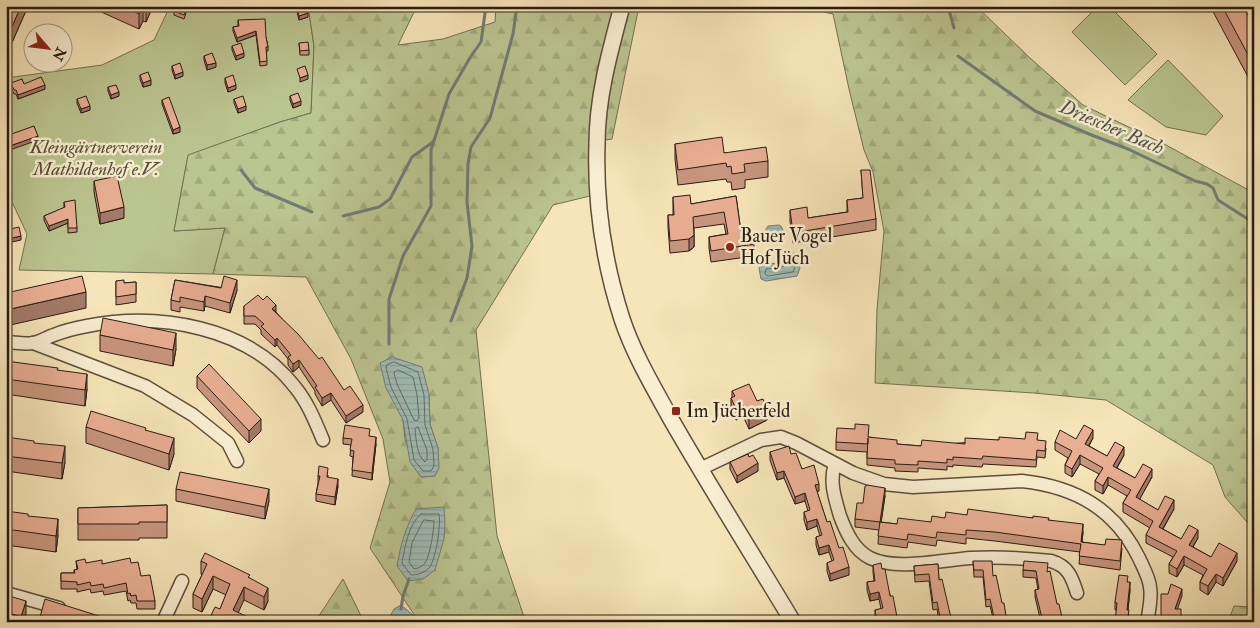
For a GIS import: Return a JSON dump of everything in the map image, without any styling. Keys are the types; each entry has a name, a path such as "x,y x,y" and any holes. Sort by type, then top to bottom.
{"street":[{"path":"622,6 606,65 596,144 600,213 608,266 623,320 645,372 700,469 793,622"},
{"path":"33,343 55,334 86,326 114,322 162,322 186,325 229,338 258,353 274,365 294,386 310,409 323,440"},
{"path":"6,342 33,343 129,379 151,390 193,415 228,443 237,461"},
{"path":"700,469 761,440 781,437 796,442 835,464 870,480 899,487 1022,481 1052,486 1077,494 1095,505 1117,523 1132,543 1144,568 1150,587 1148,622"},
{"path":"835,464 832,488 845,529 854,544 870,558 891,565 979,558 1051,561 1067,570 1071,575 1077,593"},
{"path":"163,622 182,581"},
{"path":"6,592 74,612"}],"green space":[{"name":"Kleingärtnerverein Mathildenhof e.V.","path":"170,6 308,6 314,46 311,113 280,122 188,156 174,231 225,228 213,274 19,270 27,234 6,189 6,78 50,72 72,72 72,69 102,65 154,40"},
{"path":"308,6 417,6 398,45 443,39 495,22 496,6 639,6 612,139 593,142 590,196 553,205 476,330 497,536 524,617 576,622 419,622 370,548 390,482 383,439 351,359 306,277 213,274 225,228 174,231 188,155 280,122 311,113 314,46","holes":["429,394 430,424 438,448 435,476 421,477 405,439 403,420"]},
{"path":"796,6 976,6 1083,105 1166,145 1254,193 1254,530 1225,497 1213,465 1106,400 1034,393 875,383 877,309 884,231 873,172 864,150 833,14"},
{"path":"1098,6 1109,6 1157,54 1125,85 1072,32"},
{"path":"1168,60 1223,116 1206,135 1166,127 1128,100"},
{"path":"343,579 364,622 315,622"},
{"path":"1234,606 1254,607 1254,622 1228,622"}],"water":[{"path":"779,225 785,235 783,239 767,240 766,229 768,226"},
{"path":"794,253 797,254 800,268 797,276 766,281 761,279 759,268 762,264 779,263"},
{"path":"392,357 422,367 429,394 430,424 438,448 439,468 435,476 421,477 410,462 403,420 386,388 380,363"},
{"path":"444,507 444,539 435,570 423,579 408,581 397,566 404,536 412,516 416,509"},
{"path":"401,605 419,622 387,622 394,609"}],"building":[{"path":"6,6 21,6 7,38 6,38"},
{"path":"123,6 143,6 139,14"},
{"path":"176,6 187,6 184,15 174,11"},
{"path":"305,6 308,13 299,16 297,8"},
{"path":"1222,6 1243,6 1254,27 1254,66"},
{"path":"265,19 268,47 266,47 267,61 260,62 256,31 237,38 233,27 239,26 238,20"},
{"path":"308,42 309,50 300,51 299,43"},
{"path":"241,43 244,53 236,56 232,46"},
{"path":"212,53 216,63 207,65 204,56"},
{"path":"180,63 183,72 175,75 172,66"},
{"path":"305,66 308,75 300,78 297,69"},
{"path":"148,72 151,80 143,83 140,75"},
{"path":"233,75 236,85 228,88 225,78"},
{"path":"41,77 45,85 18,95 11,83 22,79 24,84"},
{"path":"116,85 119,92 111,95 108,87"},
{"path":"298,93 301,101 293,104 290,96"},
{"path":"86,96 90,106 81,109 77,99"},
{"path":"243,96 246,106 238,109 234,99"},
{"path":"169,97 180,127 173,130 162,100"},
{"path":"34,126 38,136 7,147 6,136"},
{"path":"722,137 724,153 766,147 768,161 744,164 745,172 732,174 731,166 727,167 726,163 678,170 675,144"},
{"path":"861,170 870,170 876,219 793,233 790,210 807,207 808,218 848,212 847,200 863,198"},
{"path":"117,176 124,207 100,213 94,181"},
{"path":"690,195 691,204 736,196 741,232 752,230 754,244 711,251 709,237 728,234 724,212 693,217 694,235 689,239 670,241 668,215 674,215 673,197"},
{"path":"75,200 77,228 68,228 68,219 49,226 44,216 65,207 64,202"},
{"path":"19,227 21,236 12,238 10,229"},
{"path":"82,276 86,292 6,310 6,293"},
{"path":"224,276 237,280 230,303 205,296 204,302 180,297 180,302 171,300 175,280 221,288"},
{"path":"124,280 124,283 136,282 136,294 116,297 116,281"},
{"path":"258,295 263,300 267,296 276,305 272,309 298,334 319,359 322,357 344,390 350,386 363,405 346,416 331,393 322,398 315,387 317,386 299,360 293,364 288,357 291,355 277,338 275,340 261,326 264,324 255,316 244,316 244,306"},
{"path":"103,318 176,333 173,350 100,335"},
{"path":"6,361 87,374 85,390 6,379"},
{"path":"209,364 261,419 249,431 197,376"},
{"path":"749,384 757,401 763,399 767,409 749,418 743,405 736,409 731,398 735,396 732,391"},
{"path":"91,411 174,438 169,454 86,427"},
{"path":"855,424 869,425 868,437 897,440 897,444 921,446 922,440 965,444 965,438 999,440 999,437 1025,439 1026,432 1038,433 1037,440 1046,441 1045,451 1037,450 1036,460 983,456 982,459 953,457 953,460 947,459 947,463 918,461 918,465 895,464 895,460 867,458 868,444 836,442 837,428 855,429"},
{"path":"345,425 370,429 369,436 376,437 372,473 352,470 354,451 350,450 352,439 343,438"},
{"path":"1084,425 1093,430 1085,444 1107,456 1115,442 1124,447 1113,466 1135,478 1143,464 1152,469 1136,497 1158,510 1165,496 1174,500 1159,527 1181,539 1189,525 1198,530 1189,545 1211,557 1219,543 1237,553 1223,578 1216,574 1208,586 1200,582 1207,569 1184,556 1177,569 1169,564 1177,551 1146,535 1153,521 1123,503 1131,490 1108,477 1103,486 1095,481 1103,468 1080,455 1072,469 1065,465 1072,451 1055,442 1060,430 1076,439"},
{"path":"6,437 34,441 34,443 65,446 62,463 6,456"},
{"path":"789,446 791,454 796,453 802,469 814,465 819,484 815,485 827,522 830,521 839,548 843,547 849,567 830,574 827,563 834,560 829,545 819,548 816,537 822,535 817,519 807,522 804,512 810,510 805,493 795,497 784,471 777,473 770,452"},
{"path":"748,454 749,457 753,455 758,463 737,476 730,462"},
{"path":"319,466 328,468 327,477 338,479 335,497 316,494 320,476 318,476"},
{"path":"180,472 269,489 265,507 176,489"},
{"path":"865,486 885,488 880,522 855,519 857,503 863,503"},
{"path":"167,505 167,522 78,524 78,508"},
{"path":"968,509 1033,518 1033,516 1049,518 1048,520 1083,524 1081,542 1105,545 1106,539 1122,540 1120,561 1079,556 1081,544 995,532 966,530 966,535 937,532 936,538 908,534 907,540 878,536 880,522 897,524 898,518 931,522 932,516 945,518 946,512 967,515"},
{"path":"6,511 28,514 28,516 58,519 56,536 6,529"},
{"path":"205,553 250,575 248,577 268,588 264,597 244,587 233,610 250,618 249,621 251,622 208,622 215,607 220,609 230,584 213,576 202,599 193,594 207,564 201,561"},
{"path":"130,558 131,563 138,562 141,576 150,575 155,601 137,601 136,595 131,596 130,593 128,594 126,583 104,588 103,584 91,586 90,582 77,585 77,582 61,581 61,573 75,573 74,570 78,569 76,561 85,559 86,563 102,560 102,564"},
{"path":"973,561 992,561 993,576 996,575 1007,622 995,622 990,599 986,600 983,570 974,570"},
{"path":"1024,561 1048,563 1047,572 1050,571 1063,622 1043,622 1035,590 1039,589 1036,571 1023,570"},
{"path":"881,563 882,569 885,569 890,596 893,596 897,617 877,621 875,610 883,608 879,592 870,594 867,582 875,581 873,565"},
{"path":"938,564 939,580 942,579 952,622 941,622 937,602 933,603 929,574 915,575 914,566"},
{"path":"1119,575 1128,576 1127,582 1130,582 1127,622 1115,622 1117,603 1115,602"},
{"path":"1171,584 1182,589 1175,609 1181,609 1181,622 1161,622 1161,594 1168,594"},
{"path":"6,595 26,601 21,617 6,612"},
{"path":"45,599 118,622 59,622 40,617"}],"waterway":[{"path":"389,344 389,299 403,256 431,206 431,150 449,94 481,42 486,6"},
{"path":"451,321 467,278 472,246 467,202 468,164 471,147 490,118 513,34 517,6"},
{"name":"Driescher Bach","path":"948,6 954,28"},
{"name":"Driescher Bach","path":"958,56 1035,111 1128,149 1195,181 1207,184 1213,188 1218,200 1254,223"},
{"path":"343,216 379,207 390,199 412,157 433,142"},
{"path":"241,170 255,188 312,212"},
{"path":"401,609 409,579"}],"place":[{"name":"Bauer Vogel Hof Jüch","path":"730,247"},
{"name":"Im Jücherfeld","path":"676,411"}]}
